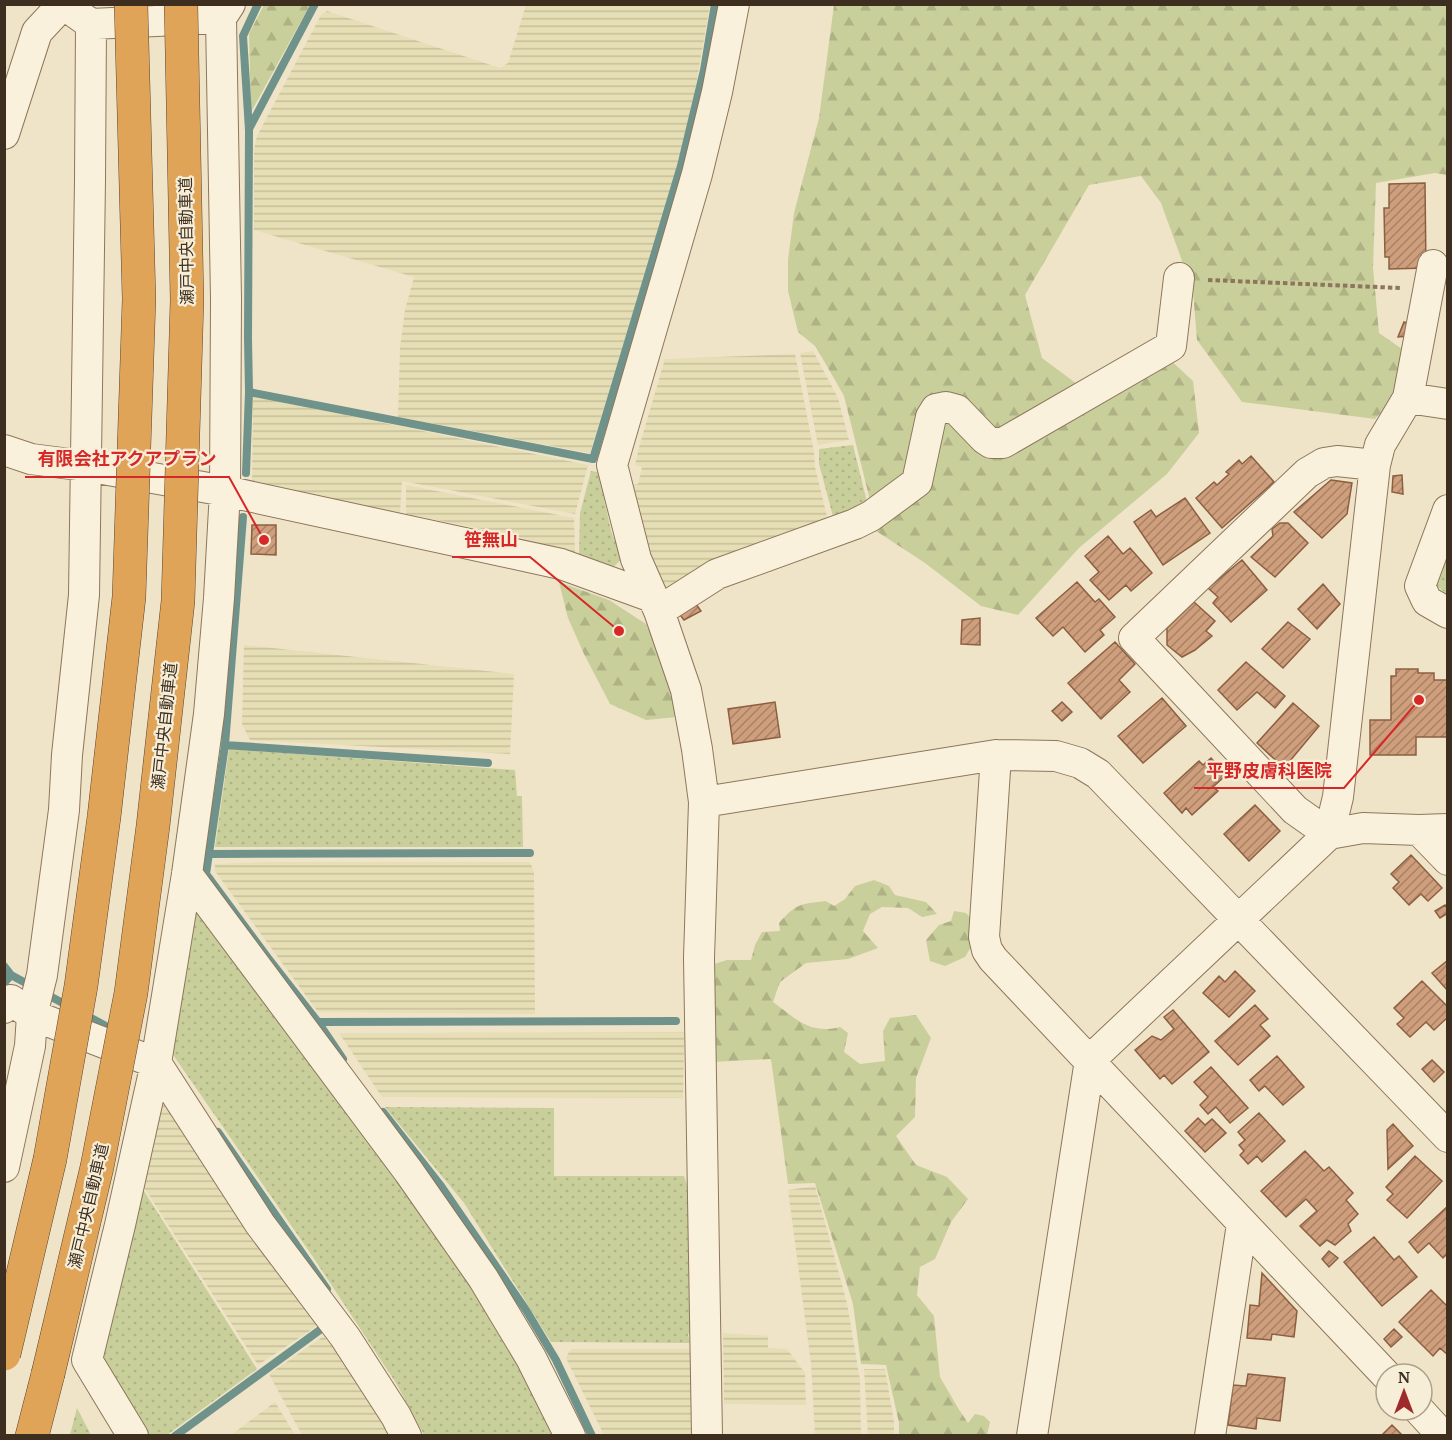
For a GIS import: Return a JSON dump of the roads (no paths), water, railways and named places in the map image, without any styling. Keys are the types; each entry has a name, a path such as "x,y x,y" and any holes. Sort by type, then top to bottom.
{"highway":[{"path":"4,1354 50,1159 81,986 104,817 129,597 139,299 130,4"},
{"name":"瀬戸中央自動車道","path":"32,1436 97,1167 131,993 153,826 178,601 187,300 181,4"}],"street":[{"path":"4,134 37,32 63,4 91,24 226,11 225,490 209,714 187,874 157,1056 87,1360 133,1436"},
{"path":"708,1436 699,958 704,802 686,690 656,604 636,559 612,465 697,174 717,92 734,4"},
{"path":"4,1167 30,1046 19,998 64,810 67,755 84,595 91,24"},
{"path":"1329,834 1338,797 1375,465 1380,445 1408,398 1431,277"},
{"path":"4,450 31,459 225,490 561,564 656,604 717,574 855,524 871,516 917,482 931,417 936,409 946,407 957,411 985,439 991,443 1003,443 1171,346 1179,278"},
{"path":"1408,398 1448,404"},
{"path":"1329,834 1295,810 1134,638 1307,472 1324,463 1336,461 1375,465"},
{"path":"1448,510 1420,586 1427,601 1448,613"},
{"path":"704,802 996,755 1056,756 1080,763 1098,774 1448,1137"},
{"path":"996,755 984,937 987,950 1374,1363"},
{"path":"1032,1436 1090,1060 1329,834 1363,828 1433,829 1448,860"},
{"path":"187,874 409,1172 483,1278 531,1358 570,1436"},
{"path":"19,998 157,1056 260,1224 333,1321 396,1416 406,1436"},
{"path":"1210,1436 1242,1224"},
{"path":"1430,1422 1443,1436"}],"waterway":[{"path":"246,473 249,392 249,130 243,36 258,4"},
{"path":"249,129 315,4"},
{"path":"249,392 593,459 681,166 704,70 715,4"},
{"path":"243,517 225,745 206,874 318,1022 343,1059"},
{"path":"225,745 488,763"},
{"path":"209,854 530,853"},
{"path":"4,966 11,975 70,1007"},
{"path":"4,983 11,975"},
{"path":"82,1013 115,1031"},
{"path":"318,1022 676,1021"},
{"path":"383,1112 441,1186 526,1310 556,1360 592,1436"},
{"path":"218,1132 327,1289"},
{"path":"175,1436 328,1324"}],"place":[{"name":"有限会社アクアプラン","path":"264,540"},
{"name":"笹無山","path":"619,631"},
{"name":"平野皮膚科医院","path":"1419,700"}]}
